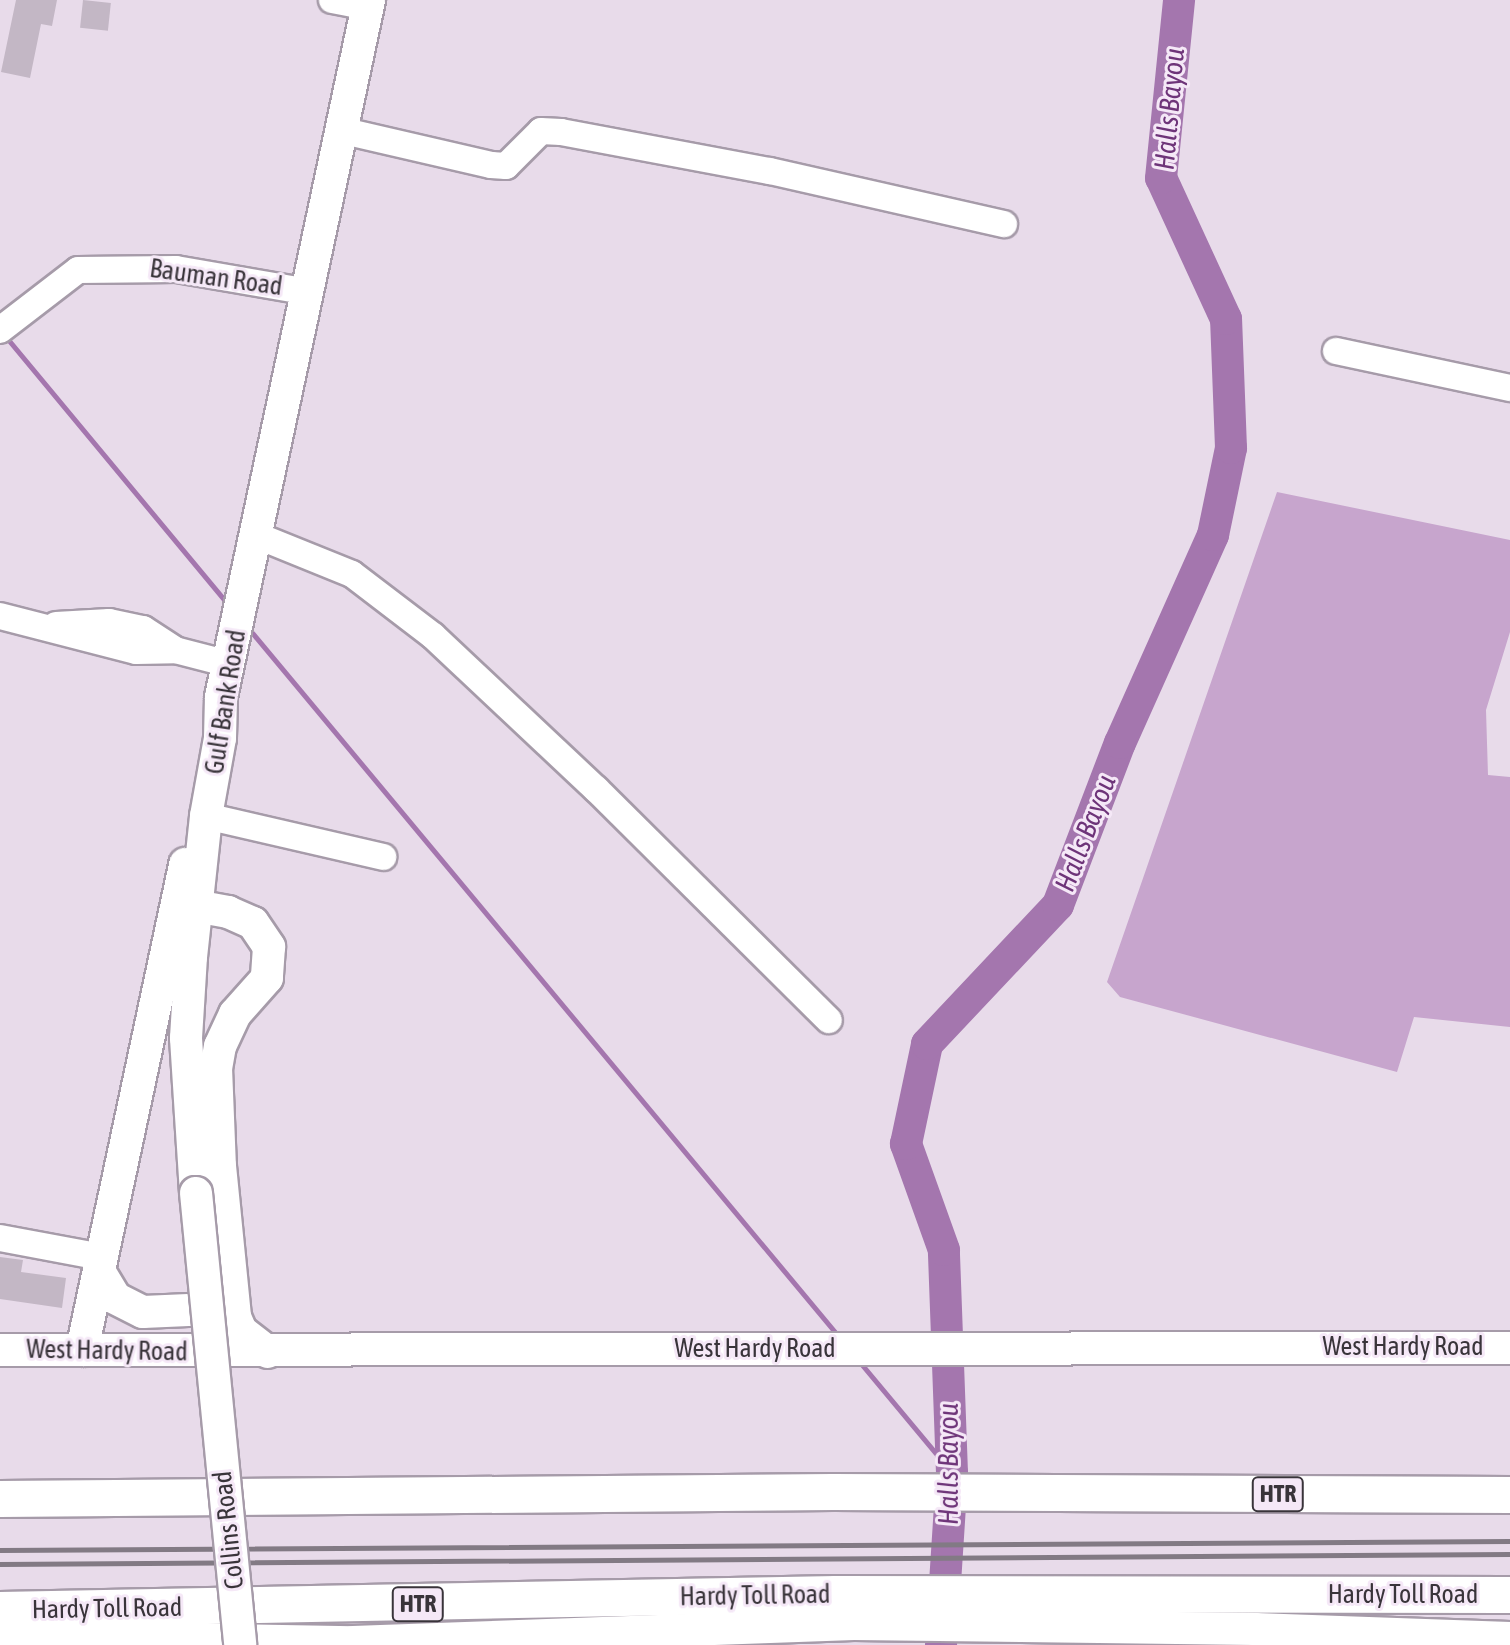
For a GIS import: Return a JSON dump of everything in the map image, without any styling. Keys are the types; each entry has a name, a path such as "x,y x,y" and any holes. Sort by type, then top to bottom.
{"highway":[{"name":"HTR","path":"0,1499 833,1492 1510,1495"},
{"name":"Hardy Toll Road","path":"0,1610 845,1609 1052,1592 1510,1595"},
{"path":"1316,1596 1510,1608"}],"main road":[{"name":"Gulf Bank Road","path":"218,1415 196,1193 186,1038 187,905 220,738 221,697 344,131 368,4"},
{"path":"82,1350 187,905 221,697"},
{"path":"187,905 228,912 253,923 269,947 267,978 235,1014 220,1046 216,1068 220,1166 235,1317 241,1331 268,1352"},
{"path":"100,1264 115,1298 143,1312 211,1309 224,1302 232,1285"},
{"name":"West Hardy Road","path":"0,1350 268,1352 1130,1346 1510,1348"},
{"name":"Collins Road","path":"218,1415 240,1645"},
{"path":"0,1636 150,1643 643,1638 845,1609 1033,1626 1254,1637 1510,1638"}],"street":[{"path":"332,0 368,4"},
{"path":"344,131 506,166 541,131 561,132 756,168 1004,224"},
{"name":"Bauman Road","path":"0,330 78,270 131,267 176,269 309,292"},
{"path":"1336,351 1510,388"},
{"path":"255,549 352,574 433,636 596,789 829,1020"},
{"path":"0,616 49,626 80,621 109,622 143,629 175,650 231,656"},
{"path":"206,816 383,857"},
{"path":"0,1238 100,1264"}],"shaded area":[{"path":"1277,492 1510,540 1510,632 1486,710 1488,775 1510,777 1510,1027 1414,1017 1397,1072 1120,997 1107,982"}],"building":[{"path":"16,0 57,0 52,26 41,24 30,78 1,72"},
{"path":"83,0 111,3 108,31 80,28"},
{"path":"0,1257 23,1260 21,1272 66,1278 62,1308 0,1299"}],"waterway":[{"name":"Halls Bayou","path":"941,1645 952,1473 944,1250 906,1144 927,1044 1058,905 1120,743 1213,535 1231,448 1226,319 1161,178 1179,0"},
{"path":"6,337 227,603"},
{"path":"249,629 839,1337"},
{"path":"858,1360 952,1473"}],"railway":[{"path":"0,1550 1510,1541"},
{"path":"0,1564 1510,1554"}]}
